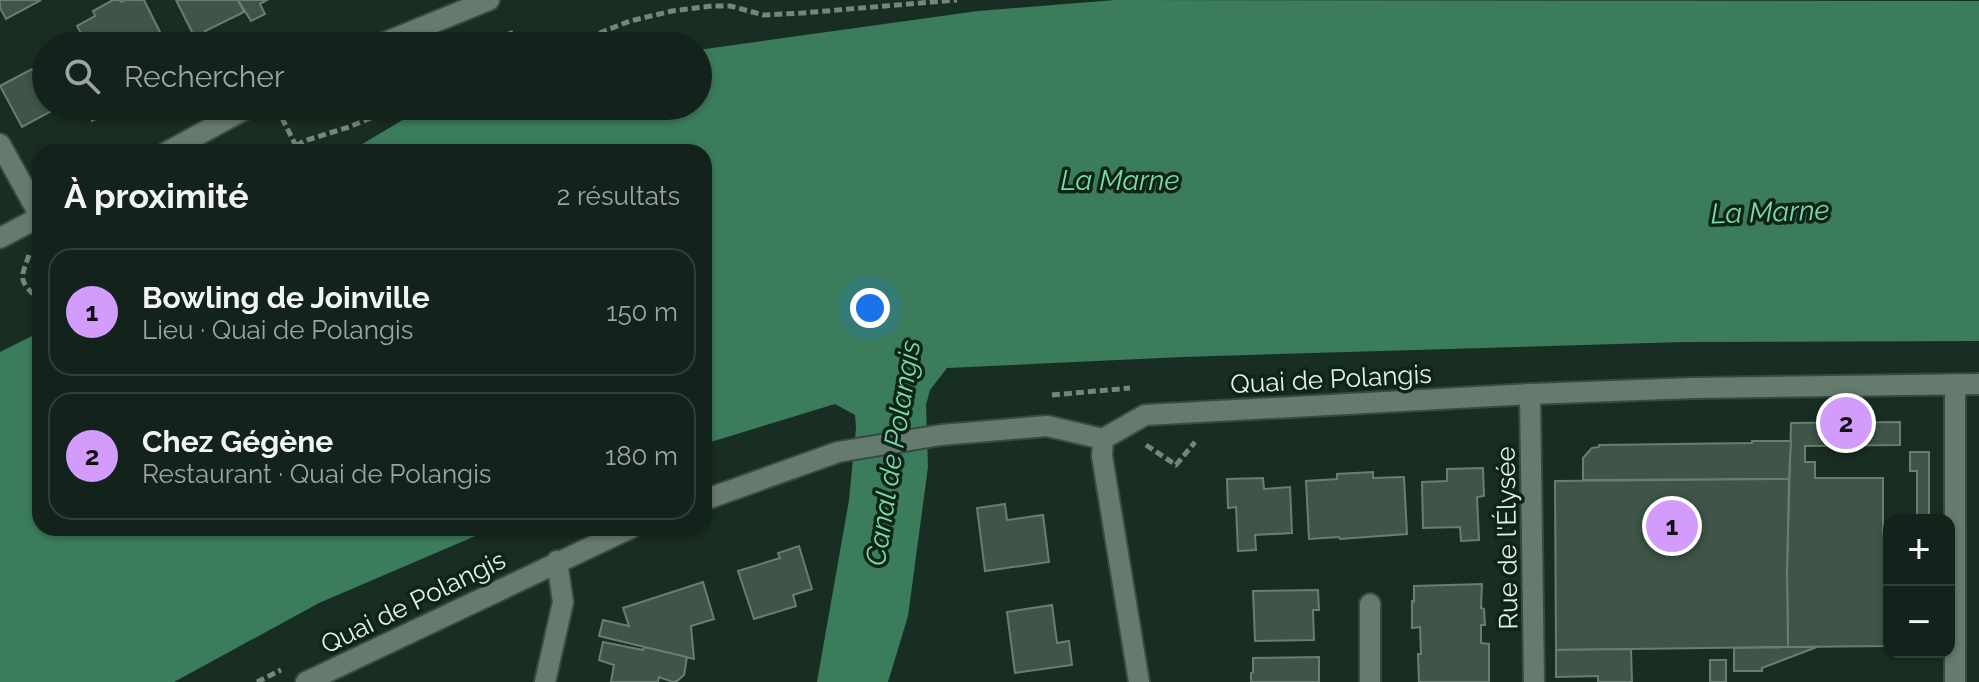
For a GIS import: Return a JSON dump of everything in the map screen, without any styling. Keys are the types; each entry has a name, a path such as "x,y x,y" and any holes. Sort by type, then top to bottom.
{"street":[{"path":"410,32 489,0"},
{"path":"182,144 225,120"},
{"path":"0,144 32,202"},
{"path":"0,238 32,220"},
{"path":"1955,384 1955,682"},
{"name":"Quai de Polangis","path":"1103,439 1145,415 1530,394 1979,384"},
{"name":"Rue de l'Élysée","path":"1530,394 1534,682"},
{"path":"712,497 838,452 941,435 1047,426 1103,439 1102,456 1139,682"},
{"name":"Quai de Polangis","path":"306,682 613,536"},
{"path":"545,682 563,602 557,561"},
{"path":"1370,604 1370,682"}],"path":[{"path":"602,32 630,21 672,11 712,6 730,6 764,15 957,0"},
{"path":"283,120 295,144"},
{"path":"299,144 366,120"},
{"path":"31,249 22,282 32,293"}],"water":[{"name":"La Marne","path":"1115,0 1979,1 1979,341 1684,342 1182,357 947,368 930,390 926,405 928,467 908,616 888,682 817,682 849,500 855,415 835,404 712,442 712,144 362,144 403,120 712,120 712,48 978,11"},
{"path":"32,336 32,536 475,536 319,603 174,682 0,682 0,352"}],"building":[{"path":"0,0 41,0 6,19 0,8"},
{"path":"113,0 144,0 160,32 80,32 77,26 95,16 93,11"},
{"path":"176,0 238,0 244,12 206,32 192,32"},
{"path":"238,0 267,0 260,4 265,14 251,21"},
{"path":"32,69 32,120 35,120 22,127 0,86"},
{"path":"1900,422 1900,445 1805,446 1805,462 1815,462 1815,478 1883,478 1883,646 1788,647 1791,423"},
{"path":"1791,441 1789,479 1583,480 1583,458 1599,445"},
{"path":"1910,452 1929,452 1929,514 1917,514 1917,471 1910,471"},
{"path":"1483,468 1484,496 1477,497 1479,540 1461,541 1460,527 1423,528 1422,482 1447,481 1447,469"},
{"path":"1373,472 1373,478 1404,477 1407,534 1309,539 1306,481 1337,479 1337,474"},
{"path":"1263,478 1264,489 1290,487 1292,533 1255,535 1256,550 1238,551 1236,507 1228,508 1227,479"},
{"path":"1789,479 1788,647 1556,650 1555,481"},
{"path":"1005,504 1007,520 1043,515 1049,562 985,571 977,508"},
{"path":"799,546 812,589 793,595 796,606 754,619 738,571 780,558 778,553"},
{"path":"703,582 714,619 691,626 694,659 599,636 603,620 629,626 623,608"},
{"path":"1482,584 1481,608 1484,609 1485,625 1481,625 1481,643 1489,644 1489,682 1419,682 1420,627 1412,628 1414,586"},
{"path":"1318,590 1319,610 1313,610 1314,640 1255,641 1253,591"},
{"path":"1052,605 1057,643 1069,641 1072,665 1015,673 1007,612"},
{"path":"603,642 687,657 684,675 673,682 659,677 658,682 611,682 614,665 599,660"},
{"path":"1817,647 1762,668 1762,671 1734,671 1734,648"},
{"path":"1631,649 1632,682 1598,682 1598,676 1556,677 1556,650"},
{"path":"1319,657 1319,682 1251,682 1253,658"},
{"path":"1710,660 1726,660 1726,682 1710,682"}],"place":[{"name":"Chez Gégène","path":"1846,423"},
{"name":"Bowling de Joinville","path":"1672,526"}],"water label":[{"name":"Canal de Polangis","path":"893,453"}]}
